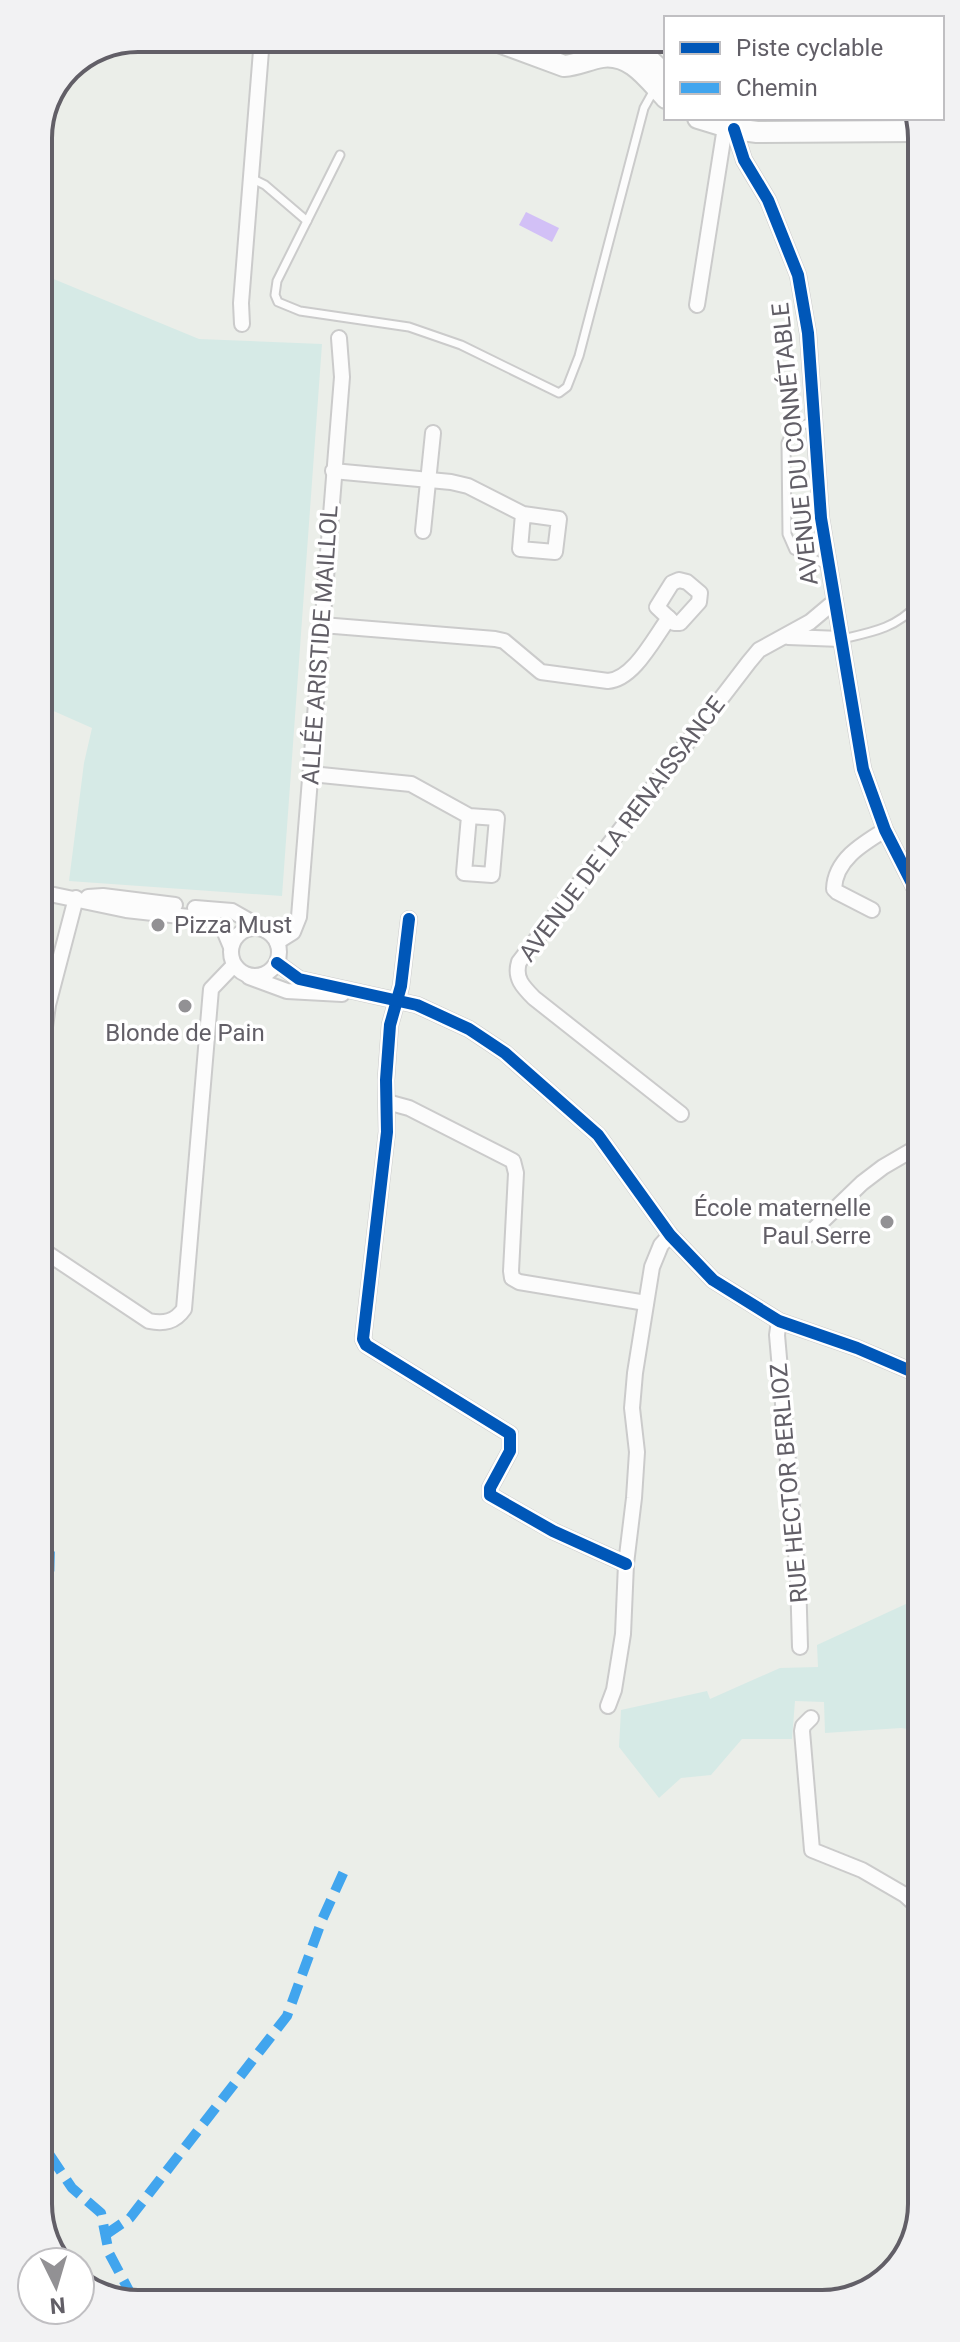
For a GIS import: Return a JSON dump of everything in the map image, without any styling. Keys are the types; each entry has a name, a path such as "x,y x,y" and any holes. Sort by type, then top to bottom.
{"main road":[{"path":"526,52 564,66 576,65 597,52"},
{"path":"610,52 663,84"},
{"path":"638,52 663,84"},
{"path":"706,120 757,132 907,131"}],"street":[{"path":"242,324 241,303 261,52"},
{"path":"697,305 726,125"},
{"name":"AVENUE DU CONNÉTABLE","path":"726,125 768,200 798,275 808,333 821,518 863,769 885,830 908,875"},
{"name":"ALLÉE ARISTIDE MAILLOL","path":"272,936 293,932 299,917 342,377 339,338"},
{"path":"423,531 433,433"},
{"path":"333,471 428,479 468,486 523,514"},
{"path":"784,637 810,622 835,601"},
{"path":"322,625 495,639 504,641 541,672 608,681 618,680 630,671 669,618"},
{"path":"784,637 841,639"},
{"name":"AVENUE DE LA RENAISSANCE","path":"681,1114 534,998 522,986 517,970 519,962 749,662 759,650 784,637"},
{"path":"311,774 411,784 469,816"},
{"path":"872,910 837,892 834,882 851,852 885,830"},
{"path":"52,894 126,910 207,919 223,928 234,965 270,986 287,991 370,994"},
{"path":"76,898 103,896 232,911 272,936 279,954 277,963 266,974 247,975"},
{"path":"52,990 76,898"},
{"path":"409,919 406,952 389,1036 383,1177 363,1339 366,1345 510,1434 512,1446 490,1488 490,1495 553,1531 626,1564"},
{"path":"231,947 240,934 250,929 272,936"},
{"path":"277,963 299,979 397,999 442,1014 469,1029 505,1053 598,1135 670,1235 713,1280 779,1321 908,1370"},
{"path":"52,1256 149,1321 168,1322 177,1318 184,1309 211,989 234,965"},
{"path":"387,1102 409,1108 513,1161 516,1173 512,1278 519,1282 646,1303"},
{"path":"808,1235 862,1183 908,1153"},
{"path":"608,1706 614,1690 623,1634 626,1564 637,1460 632,1408 652,1267 661,1245 670,1235"},
{"name":"RUE HECTOR BERLIOZ","path":"779,1321 777,1335 798,1576 800,1647"},
{"path":"811,1718 803,1726 802,1739 812,1850 887,1883 908,1899"}],"lane":[{"path":"340,155 277,281 275,295 278,302 300,311 409,327 461,345 559,393 567,387 579,356 644,108 663,84"},
{"path":"253,179 265,185 307,221"},
{"path":"813,422 796,426 786,443 787,534 794,550 829,566"},
{"path":"841,639 878,630 908,615"}],"shaded area":[{"path":"526,212 559,228 552,242 519,225"},
{"path":"52,278 199,339 322,344 282,896 69,881 84,763 92,728 52,710"},
{"path":"908,1603 908,1729 825,1733 824,1702 795,1701 792,1739 742,1739 711,1775 681,1778 659,1798 619,1747 621,1710 707,1691 710,1699 780,1668 818,1667 817,1645"}],"marked path":[{"path":"105,2235 130,2218 287,2016 322,1920 345,1869"},
{"path":"52,2158 72,2188 101,2213 109,2253 128,2289"}],"cycle path":[{"path":"734,129 744,160 768,200 798,275 808,333 821,518 863,769 885,830 908,875"},
{"path":"409,919 401,986 390,1025 386,1080 387,1132 363,1339 366,1345 510,1434 510,1451 490,1488 490,1495 553,1531 626,1564"},
{"path":"277,963 299,979 417,1005 469,1029 505,1053 598,1135 670,1235 713,1280 779,1321 908,1370"}],"place":[{"name":"Pizza Must","path":"158,925"},
{"name":"Blonde de Pain","path":"185,1006"},
{"name":"École maternelle Paul Serre","path":"887,1222"}]}
